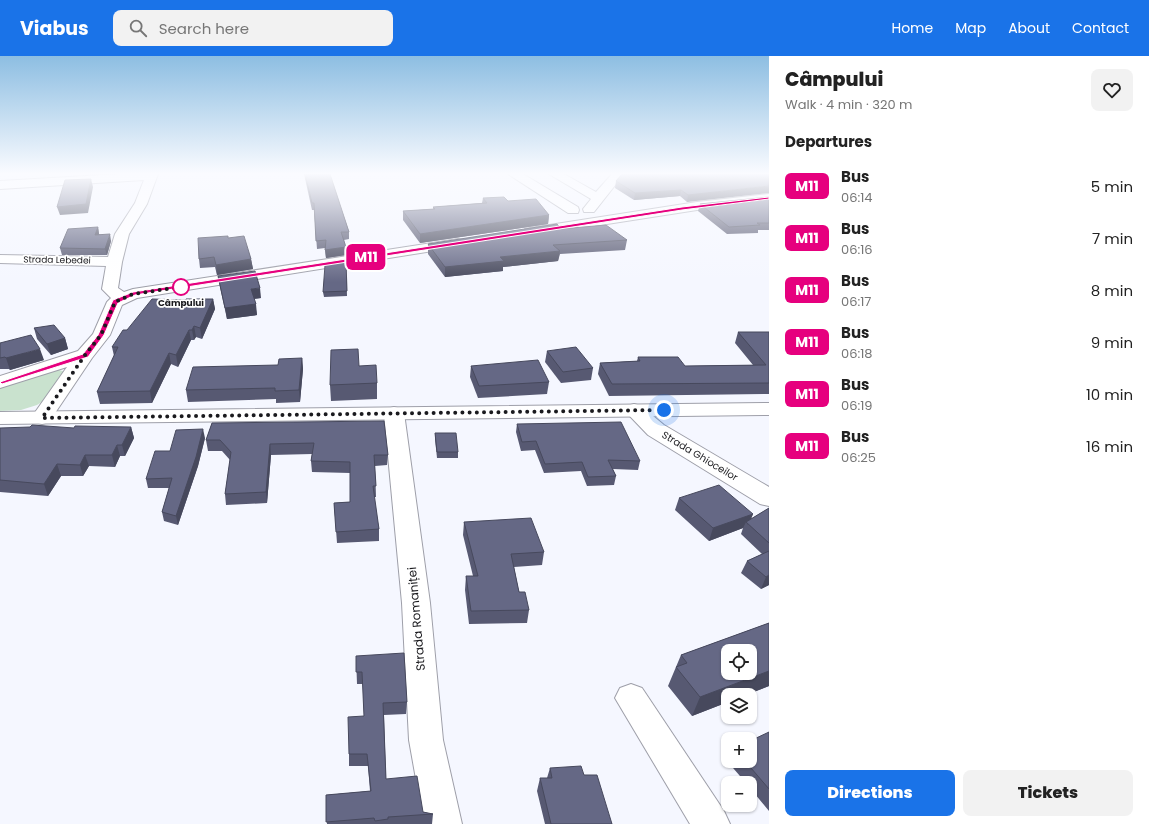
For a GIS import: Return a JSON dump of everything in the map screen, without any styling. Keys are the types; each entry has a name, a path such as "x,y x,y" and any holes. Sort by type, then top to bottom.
{"street":[{"path":"122,298 110,289 114,262 122,234 137,210"},
{"path":"573,210 568,213 568,217 575,221 585,223"},
{"path":"594,210 608,215 609,219"},
{"path":"515,234 671,210"},
{"path":"42,418 85,355 101,335 115,302 122,298 133,294 468,241"},
{"name":"Strada Lebedei","path":"0,259 114,262"},
{"path":"0,382 85,355"},
{"path":"0,418 769,409"},
{"name":"Strada Ghioceilor","path":"634,410 656,430 769,498"},
{"name":"Strada Romaniței","path":"394,413 416,603 426,740 443,824"},
{"path":"631,698 712,824"}],"green space":[{"path":"54,369 63,371 65,376 50,397 37,405 21,410 0,411 0,386"}],"building":[{"path":"314,210 342,210 349,232 341,232 346,247 325,250 326,240 316,241"},
{"path":"545,210 549,215 420,234 403,211"},
{"path":"707,210 769,210 769,223 729,227"},
{"path":"557,224 561,229 606,225 627,240 553,245 560,251 500,257 504,261 445,267 428,244"},
{"path":"98,227 95,235 110,234 105,249 60,248 68,229"},
{"path":"228,236 228,238 244,236 251,259 216,265 214,257 199,259 198,238"},
{"path":"346,262 347,291 323,292 325,265"},
{"path":"255,271 260,288 251,289 256,304 225,308 218,276"},
{"path":"152,299 213,299 200,328 194,326 192,330 189,330 176,355 169,353 150,391 97,392 118,347 112,347 123,330 127,330"},
{"path":"54,325 65,338 47,344 34,328"},
{"path":"738,332 769,332 769,383 612,384 600,363 640,361 638,357 678,357 685,366 766,365"},
{"path":"31,335 40,349 6,358 0,358 0,343"},
{"path":"576,347 593,368 563,372 547,351"},
{"path":"358,349 359,366 376,365 377,383 330,385 331,350"},
{"path":"302,358 299,390 275,391 275,388 186,390 193,367 278,365 279,359"},
{"path":"538,360 549,382 479,386 471,366"},
{"path":"384,421 388,455 374,455 376,486 373,486 379,529 336,532 334,503 350,502 350,462 311,461 314,443 270,444 266,492 225,494 231,452 220,440 206,440 212,423"},
{"path":"621,422 640,461 608,460 616,476 588,477 582,462 545,464 536,441 522,442 517,424"},
{"path":"32,425 74,428 75,426 131,427 122,445 117,445 112,455 85,455 80,465 57,464 44,484 0,480 0,428 30,427"},
{"path":"203,429 196,457 176,516 162,512 172,478 146,479 155,451 170,451 176,430"},
{"path":"435,433 456,433 458,452 437,452"},
{"path":"719,485 753,514 713,528 679,498"},
{"path":"769,508 769,543 746,522"},
{"path":"531,518 544,552 511,554 519,592 525,592 529,610 471,611 466,576 478,576 464,522"},
{"path":"769,551 769,575 766,577 747,561"},
{"path":"769,623 769,671 757,676 757,644 721,644 721,680 745,680 700,697 676,667 687,663 681,655"},
{"path":"404,653 407,702 383,703 386,779 417,776 423,812 433,814 388,817 388,819 375,821 374,818 326,822 326,795 371,791 367,754 349,754 348,717 364,716 362,672 356,672 356,656"},
{"path":"769,732 769,789 751,768 757,768 757,738"},
{"path":"581,766 584,775 597,775 612,824 551,824 540,778 552,778 550,768"}],"bus line":[{"name":"M11","path":"0,382 85,355 101,335 108,322 115,302 133,294 670,210"}],"place":[{"name":"Câmpului","path":"181,287"}],"route":[{"path":"181,287 133,294 115,302 108,322 101,335 85,355 42,418 664,410"}]}
